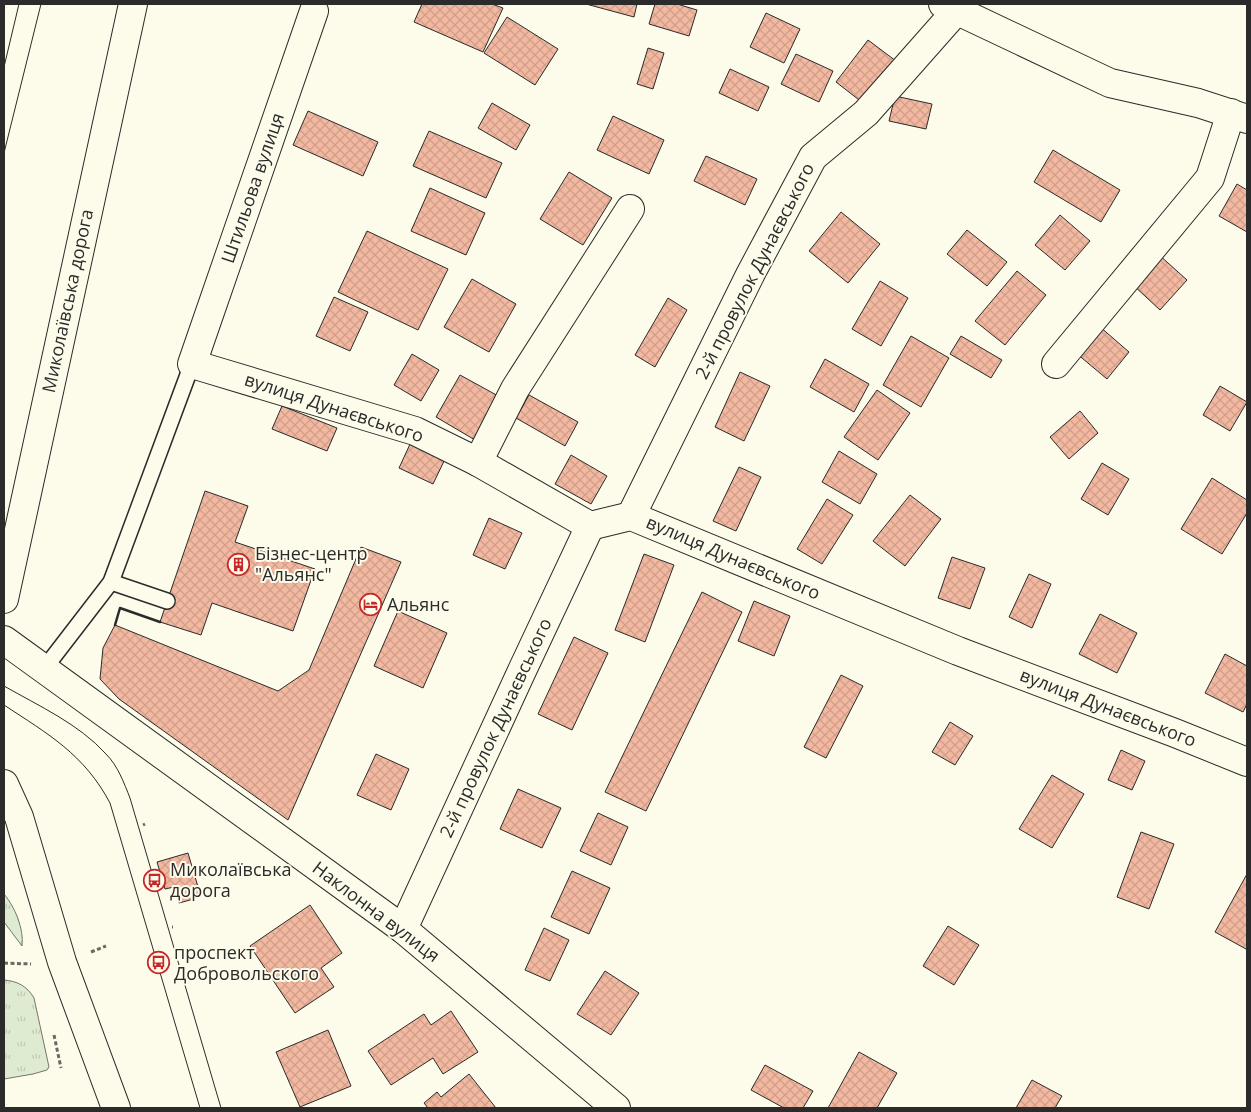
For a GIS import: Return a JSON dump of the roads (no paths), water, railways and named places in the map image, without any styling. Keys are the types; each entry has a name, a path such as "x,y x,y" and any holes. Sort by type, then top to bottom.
{"street":[{"name":"Миколаївська дорога","path":"4,599 133,4"},
{"path":"950,7 1110,83 1198,102 1239,116 1210,178 1056,364"},
{"name":"2-й провулок Дунаєвського","path":"632,516 751,273 813,157 866,114 950,7"},
{"name":"Штильова вулиця","path":"192,364 314,12"},
{"path":"478,462 515,389 630,209"},
{"name":"вулиця Дунаєвського","path":"192,364 415,432 478,462 590,526 632,516 958,651 1247,762"},
{"name":"2-й провулок Дунаєвського","path":"403,929 590,526"},
{"name":"Наклонна вулиця","path":"4,640 403,929 616,1108"},
{"path":"4,784 19,817 62,962 116,1108"}],"lane":[{"path":"44,669 111,582 192,364"},
{"path":"111,582 167,601"}],"tram line":[{"path":"4,67 19,4"},
{"path":"4,153 41,4"},
{"path":"4,686 58,716 84,734 110,759 120,775 130,798 221,1108"},
{"path":"4,705 64,746 77,758 89,771 110,803 200,1108"}],"place":[{"name":"Бізнес-центр \"Альянс\"","path":"239,564"},
{"name":"Альянс","path":"371,605"},
{"name":"Миколаївська дорога","path":"154,880"},
{"name":"проспект Добровольского","path":"158,963"}]}
